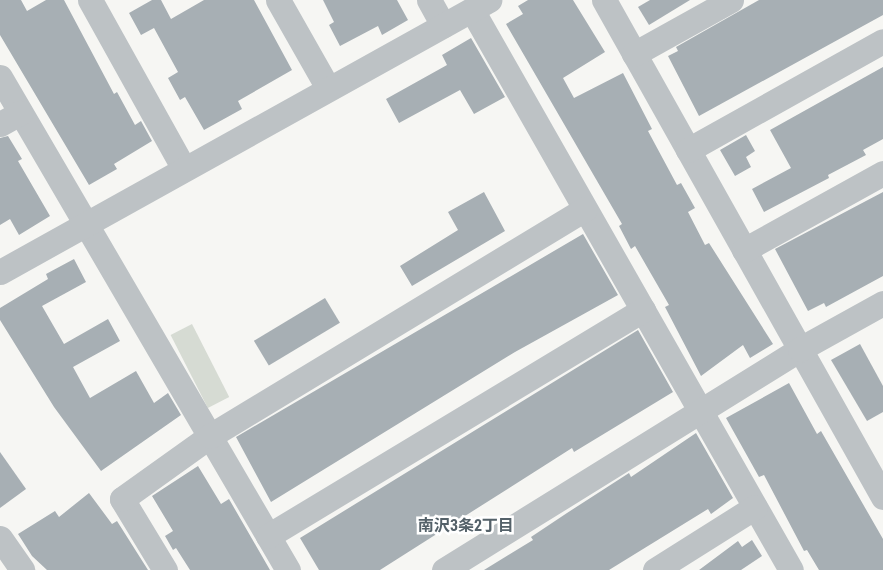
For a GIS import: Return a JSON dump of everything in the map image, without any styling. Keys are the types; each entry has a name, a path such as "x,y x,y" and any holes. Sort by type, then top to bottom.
{"street":[{"path":"90,0 184,169"},
{"path":"278,0 328,88"},
{"path":"429,0 443,26"},
{"path":"604,0 883,496"},
{"path":"634,54 731,0"},
{"path":"0,272 480,5 585,209 791,570"},
{"path":"688,150 883,41"},
{"path":"0,77 10,118 83,225 288,570"},
{"path":"744,250 883,173"},
{"path":"165,570 122,499 210,436 585,209"},
{"path":"444,570 800,349 883,303"},
{"path":"268,536 643,310"},
{"path":"655,570 755,507"},
{"path":"0,538 22,570"}],"shaded area":[{"path":"192,324 229,397 208,408 171,335"}],"building":[{"path":"0,0 21,0 27,11 46,0 64,0 114,94 117,92 135,125 141,121 152,141 114,164 117,169 89,185 0,35"},
{"path":"152,0 161,0 171,19 204,0 254,0 292,70 238,101 242,109 204,130 185,97 180,100 168,78 178,72 154,28 141,35 129,13"},
{"path":"323,0 397,0 408,20 382,35 378,26 340,46 329,25 334,22"},
{"path":"528,0 573,0 605,52 563,78 574,98 623,73 652,129 648,131 677,185 681,183 695,208 688,212 705,245 709,243 773,344 750,358 743,345 701,376 665,307 669,305 635,246 631,249 619,226 622,224 506,24 523,14 518,6"},
{"path":"650,0 690,0 649,25 638,7"},
{"path":"759,0 883,0 883,15 699,116 668,56 678,51 676,47"},
{"path":"471,38 505,97 474,114 460,90 399,123 386,99 447,65 442,55"},
{"path":"883,67 883,139 863,150 866,155 828,175 829,178 764,212 752,189 791,168 770,130"},
{"path":"746,135 755,151 746,157 751,167 735,176 720,150"},
{"path":"8,136 22,159 18,161 50,216 19,235 10,219 0,225 0,138"},
{"path":"484,192 505,231 412,286 400,266 458,230 448,212"},
{"path":"883,192 883,276 826,307 824,303 808,311 775,249"},
{"path":"583,234 618,295 515,352 271,502 236,437"},
{"path":"74,259 86,282 42,306 64,344 108,319 120,341 73,367 90,398 136,371 154,403 168,393 181,415 101,471 54,407 0,320 0,308 48,279 46,274"},
{"path":"325,298 340,323 269,366 254,341"},
{"path":"638,330 673,392 574,452 572,448 380,570 319,570 300,538"},
{"path":"860,344 883,386 883,412 867,421 831,360"},
{"path":"789,383 817,434 821,431 883,539 883,570 819,570 807,550 804,551 764,475 759,477 726,418"},
{"path":"696,433 733,498 711,514 708,509 609,570 484,570 533,540 531,537 567,513 629,473 631,477"},
{"path":"0,452 26,489 0,508"},
{"path":"198,466 221,504 229,499 270,570 190,570 176,548 173,550 165,536 173,531 152,496"},
{"path":"89,493 112,524 117,521 148,570 47,570 32,556 18,534 55,511 59,517"},
{"path":"752,540 762,556 741,570 699,570 738,541 742,547"}],"district":[{"name":"南沢3条2丁目","path":"466,526"}]}
